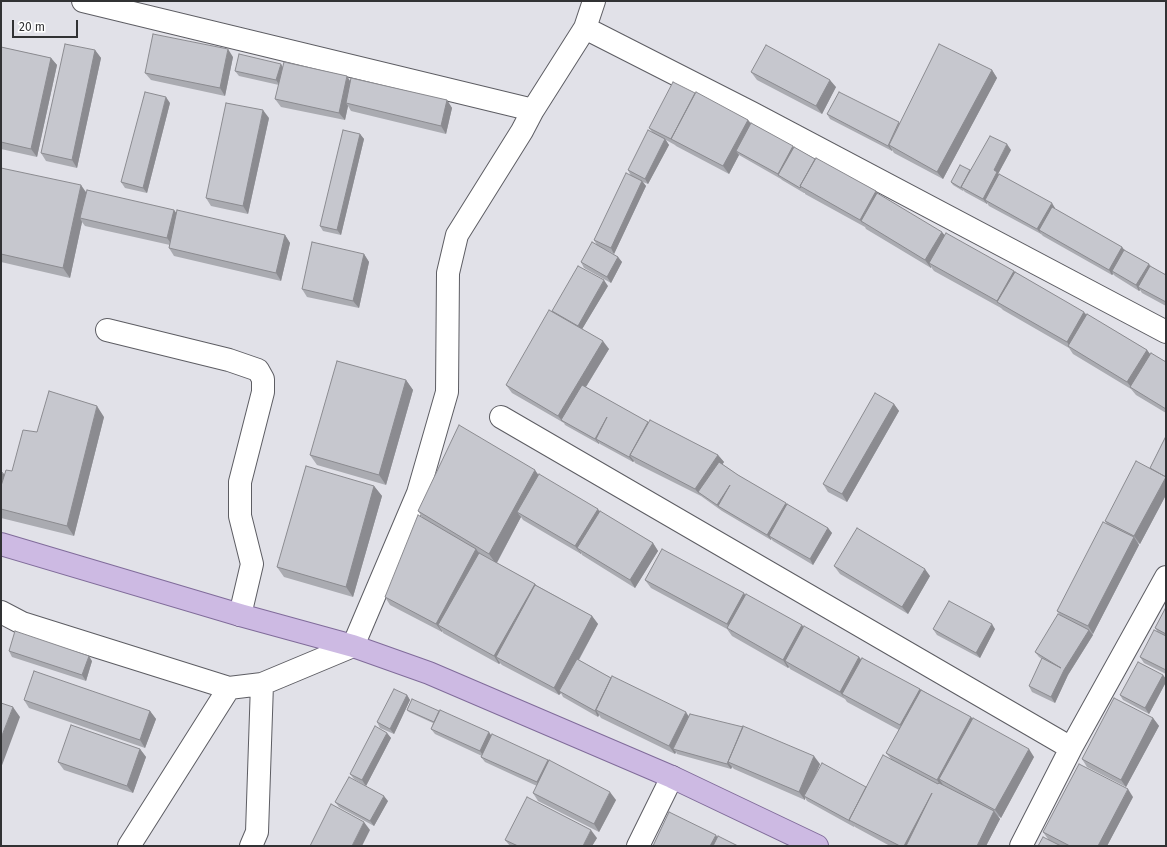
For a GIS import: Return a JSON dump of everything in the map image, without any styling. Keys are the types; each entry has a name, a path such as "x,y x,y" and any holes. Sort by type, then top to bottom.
{"main road":[{"path":"1,544 240,615 353,646 429,673 672,777 817,846"}],"street":[{"path":"83,1 533,110"},
{"path":"1,612 22,623 229,688 262,684 353,646 418,494 447,392 448,273 457,235 585,28 594,1"},
{"path":"585,28 752,113 1166,332"},
{"path":"107,330 229,360 258,370 263,380 263,392 240,482 240,516 252,564 240,615"},
{"path":"501,416 1071,748"},
{"path":"1021,846 1071,748 1166,577"},
{"path":"251,846 257,832 262,684"},
{"path":"129,846 229,688"},
{"path":"638,846 672,777"}],"building":[{"path":"153,34 228,49 220,88 145,73"},
{"path":"65,44 95,50 72,160 41,153"},
{"path":"939,44 992,70 937,172 889,145"},
{"path":"766,45 830,80 816,106 751,72"},
{"path":"1,47 51,58 31,149 1,142"},
{"path":"239,54 281,64 276,80 235,71"},
{"path":"284,62 347,76 339,113 275,99"},
{"path":"351,78 447,100 441,126 346,103"},
{"path":"673,82 695,93 671,139 649,128"},
{"path":"145,92 166,97 143,188 121,182"},
{"path":"696,92 748,120 723,166 671,139"},
{"path":"839,92 899,122 888,146 827,114"},
{"path":"226,103 263,110 243,206 206,198"},
{"path":"751,123 793,146 778,174 736,151"},
{"path":"343,130 360,134 337,230 320,226"},
{"path":"648,130 665,139 645,179 628,170"},
{"path":"990,136 1007,144 994,170 997,172 983,199 961,187"},
{"path":"794,147 815,159 800,188 778,175"},
{"path":"816,158 876,191 860,220 800,186"},
{"path":"960,165 970,170 961,188 951,182"},
{"path":"1,168 81,185 63,268 1,254"},
{"path":"626,173 642,181 611,248 594,240"},
{"path":"999,174 1052,203 1037,229 985,200"},
{"path":"87,190 174,210 167,238 80,218"},
{"path":"877,193 942,232 925,260 861,221"},
{"path":"1052,207 1122,247 1109,270 1039,230"},
{"path":"177,210 285,235 276,273 169,248"},
{"path":"946,233 1014,271 997,301 929,263"},
{"path":"312,242 364,254 353,301 302,289"},
{"path":"592,242 618,257 607,277 581,262"},
{"path":"1124,250 1149,264 1136,285 1112,271"},
{"path":"578,266 604,280 578,326 552,311"},
{"path":"1150,266 1166,275 1166,302 1138,287"},
{"path":"1015,272 1084,312 1067,342 997,302"},
{"path":"549,310 603,341 558,416 506,385"},
{"path":"1087,314 1147,350 1127,382 1068,346"},
{"path":"1151,353 1166,362 1166,409 1130,387"},
{"path":"337,361 406,380 379,475 310,455"},
{"path":"582,385 648,422 629,457 596,439 607,417 595,439 561,420"},
{"path":"49,391 97,406 67,526 1,509 1,486 6,470 12,471 23,430 37,432"},
{"path":"875,393 894,404 842,494 823,484"},
{"path":"650,420 718,455 695,489 630,455"},
{"path":"459,425 535,470 489,554 418,511"},
{"path":"1166,436 1166,477 1150,468"},
{"path":"1136,461 1166,477 1134,536 1105,521"},
{"path":"719,462 786,503 767,535 718,506 730,485 717,505 698,492"},
{"path":"306,466 374,486 346,587 277,567"},
{"path":"539,474 598,509 575,546 517,512"},
{"path":"787,504 828,528 810,559 769,536"},
{"path":"600,511 653,543 630,580 577,548"},
{"path":"418,515 476,549 436,624 385,597"},
{"path":"1103,522 1134,537 1088,626 1057,611"},
{"path":"857,528 925,569 902,607 834,566"},
{"path":"662,549 744,593 727,624 645,580"},
{"path":"479,553 535,584 494,656 438,625"},
{"path":"535,585 592,616 554,688 496,657"},
{"path":"746,594 802,625 783,660 727,628"},
{"path":"949,601 992,624 976,653 933,629"},
{"path":"1166,607 1166,634 1155,628"},
{"path":"1058,614 1089,630 1064,670 1051,697 1029,686 1042,658 1061,668 1035,652"},
{"path":"804,626 859,657 840,692 785,661"},
{"path":"1154,630 1166,636 1166,670 1140,657"},
{"path":"15,631 89,656 82,675 9,651"},
{"path":"862,658 920,689 900,725 842,694"},
{"path":"577,659 611,678 595,711 559,691"},
{"path":"1138,662 1163,675 1145,708 1120,695"},
{"path":"34,671 150,711 140,740 24,700"},
{"path":"612,676 686,712 669,746 596,710"},
{"path":"394,689 407,695 390,729 377,722"},
{"path":"921,690 971,717 937,780 886,753"},
{"path":"1114,698 1153,718 1121,780 1082,759"},
{"path":"412,699 439,711 434,722 407,710"},
{"path":"1,703 13,707 1,738"},
{"path":"440,710 489,732 480,751 431,729"},
{"path":"690,714 743,727 727,764 673,749"},
{"path":"973,718 1029,749 995,810 939,779"},
{"path":"71,725 140,749 127,786 58,762"},
{"path":"375,726 387,733 362,780 350,774"},
{"path":"743,726 814,756 799,792 728,762"},
{"path":"492,734 548,760 537,782 481,757"},
{"path":"883,755 994,811 977,846 906,846 932,793 904,846 900,846 849,820"},
{"path":"549,760 610,792 594,824 533,793"},
{"path":"822,763 866,787 849,820 850,821 804,796"},
{"path":"1079,764 1128,789 1098,846 1070,846 1043,832"},
{"path":"349,777 384,796 370,821 335,802"},
{"path":"527,797 591,830 583,846 518,846 505,840"},
{"path":"331,804 364,822 352,846 310,846"},
{"path":"669,812 716,835 710,846 653,846"},
{"path":"718,836 738,846 713,846"},
{"path":"1043,837 1061,846 1038,846"}]}
